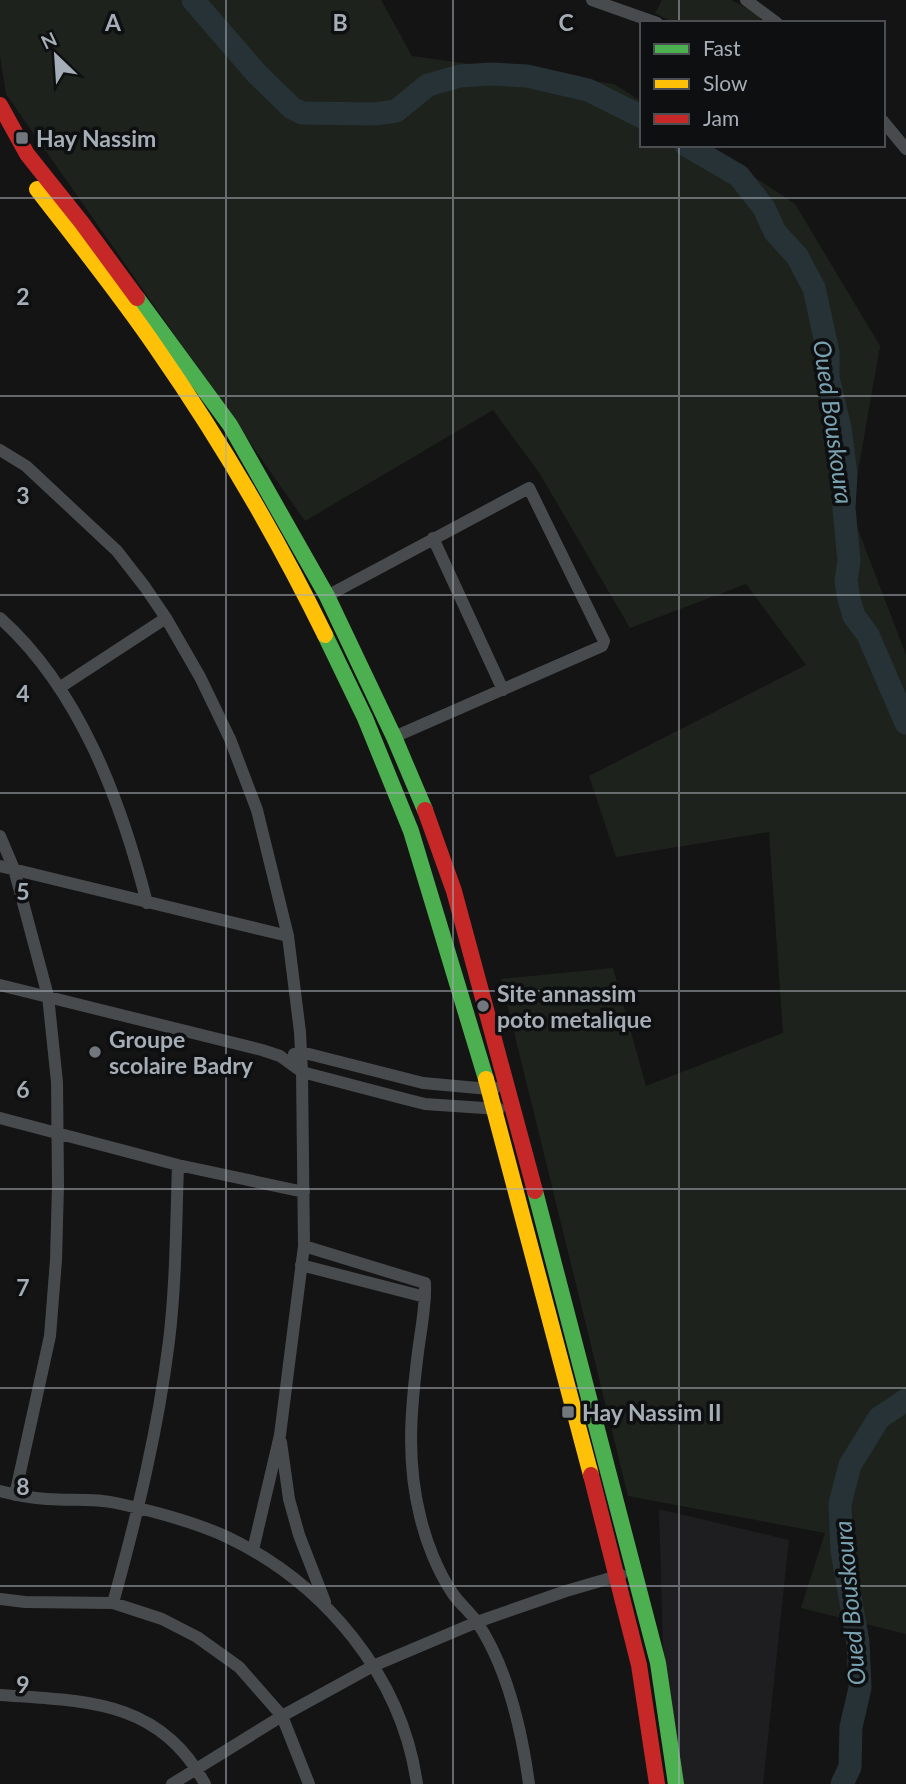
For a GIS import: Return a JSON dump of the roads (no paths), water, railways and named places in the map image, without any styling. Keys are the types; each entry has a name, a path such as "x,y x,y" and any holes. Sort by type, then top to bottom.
{"main road":[{"path":"0,105 27,154 82,223 222,414 256,469 327,596 394,737 422,806 454,891 635,1571 658,1663 676,1784"},
{"path":"0,136 190,397 256,505 305,594 363,714 411,831 496,1110 617,1576 639,1665 657,1784"}],"street":[{"path":"592,0 651,21"},
{"path":"749,1 774,21"},
{"path":"885,123 904,143"},
{"path":"0,450 36,475 117,551 166,618 200,677 230,739 257,810 288,936 302,1072 303,1246 280,1434 253,1550"},
{"path":"327,596 529,488 604,641 602,646 394,737"},
{"path":"433,538 503,690"},
{"path":"0,618 35,654 59,688 89,743 115,799 147,903"},
{"path":"59,688 166,618"},
{"path":"0,836 14,869 48,996 57,1082 56,1260 50,1336 15,1495"},
{"path":"0,866 288,936"},
{"path":"0,985 262,1049 280,1056 302,1072 425,1104 496,1110 513,1107"},
{"path":"280,1056 301,1052 423,1083 489,1089 507,1085"},
{"path":"0,1118 178,1165 304,1192"},
{"path":"113,1603 139,1508 156,1426 169,1340 176,1254 178,1165"},
{"path":"303,1246 423,1281 425,1284 409,1443 420,1518 434,1558 453,1593 477,1622 497,1662 514,1710 529,1784"},
{"path":"301,1265 425,1297"},
{"path":"280,1434 289,1499 299,1535 326,1606"},
{"path":"0,1491 15,1495 113,1502 139,1508 198,1525 253,1550 279,1566 326,1606 351,1634 373,1666 392,1700 406,1737 417,1784"},
{"path":"172,1784 282,1716 373,1666 477,1622 566,1591 635,1571"},
{"path":"0,1599 25,1602 113,1603 162,1619 222,1653 256,1684 282,1716 309,1784"},
{"path":"0,1695 84,1702 134,1714 168,1738 197,1769 205,1784"}],"waterway":[{"path":"193,0 257,74 292,108 302,113 375,114 396,111 428,85 460,76 492,74 527,76 588,90 640,116"},
{"name":"Oued Bouskoura","path":"689,147 739,176 764,208 775,232 797,256 814,288 828,352 828,378 840,428 846,474 844,508 849,599 854,616 868,635 906,723"},
{"name":"Oued Bouskoura","path":"842,1784 850,1767 851,1727 860,1688 858,1642 842,1551 840,1504 850,1465 879,1418 906,1400"}],"place":[{"name":"Hay Nassim","path":"22,138"},
{"name":"Site annassim poto metalique","path":"483,1006"},
{"name":"Groupe scolaire Badry","path":"95,1052"},
{"name":"Hay Nassim II","path":"568,1412"}]}
